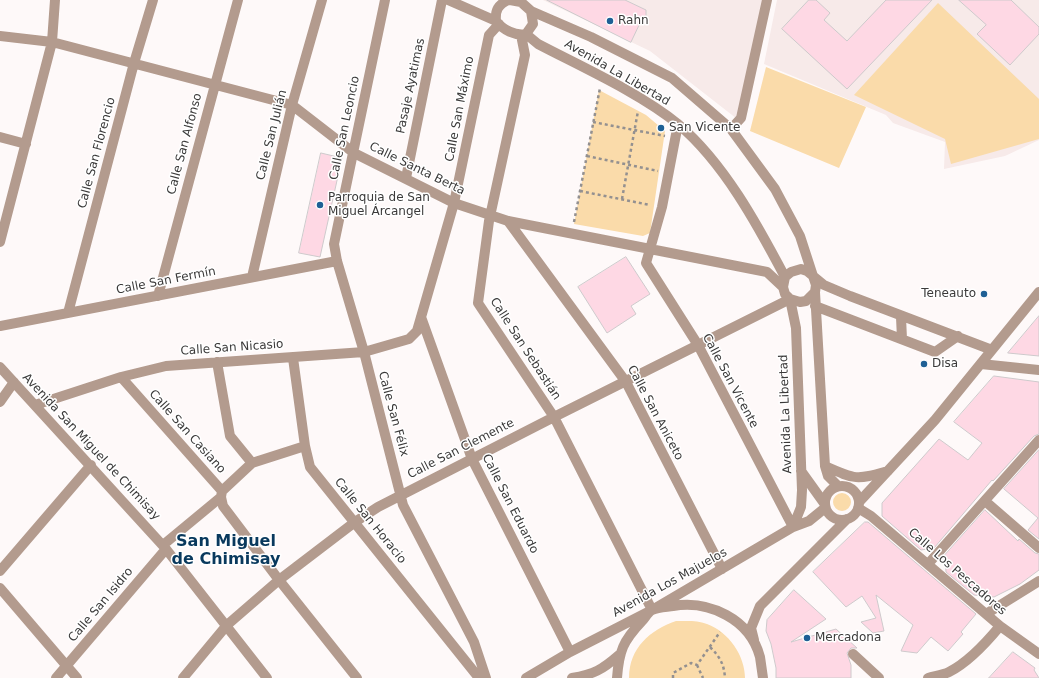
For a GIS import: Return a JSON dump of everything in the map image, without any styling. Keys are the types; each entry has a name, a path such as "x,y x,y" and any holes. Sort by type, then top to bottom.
{"street":[{"path":"0,242 52,42 55,0"},
{"name":"Calle San Florencio","path":"68,313 134,63 153,0"},
{"name":"Calle San Alfonso","path":"158,296 214,83 238,0"},
{"name":"Calle San Julián","path":"252,277 292,105 322,0"},
{"name":"Calle San Leoncio","path":"336,261 334,244 385,0"},
{"name":"Pasaje Ayatimas","path":"406,178 442,0"},
{"path":"448,0 497,23 503,29 524,34 533,24 531,11 521,2 509,0 502,2 497,9 497,23"},
{"path":"731,129 741,118 767,0"},
{"name":"Avenida La Libertad","path":"531,11 591,37 672,78 731,129 775,189 800,236 813,276"},
{"name":"Calle San Máximo","path":"421,317 454,203 489,35 497,23"},
{"name":"Avenida La Libertad","path":"524,34 538,44 641,99 678,124 713,160 763,235 786,277"},
{"name":"Calle San Sebastián","path":"524,34 525,54 490,215 478,303 554,417 652,610"},
{"name":"Calle Santa Berta","path":"0,36 52,42 214,83 292,105 354,153 454,203 508,221 767,272 783,287"},
{"name":"Calle San Vicente","path":"678,124 662,207 646,263 698,345 793,527"},
{"path":"0,137 26,144"},
{"name":"Calle San Aniceto","path":"508,221 524,240 626,382 722,569"},
{"path":"524,240 530,231 541,227"},
{"name":"Calle San Fermín","path":"0,326 336,261"},
{"name":"Calle San Félix","path":"336,261 364,352 403,506 474,642 486,678"},
{"path":"815,292 806,301 800,302 790,299 785,294 783,287 786,277 791,272 801,269 807,271 824,285 901,317 958,336 992,350"},
{"path":"813,276 816,285 815,306 825,466 828,476 838,486"},
{"path":"754,644 751,628 760,606 847,519 854,515 858,505 936,420 1039,292"},
{"name":"Avenida La Libertad","path":"790,299 796,328 800,470 802,490 801,507 793,527"},
{"name":"Calle San Clemente","path":"183,678 227,625 279,580 355,522 401,495 790,299"},
{"path":"815,306 935,352 958,336"},
{"name":"Calle San Nicasio","path":"35,405 120,377 166,366 364,352 409,339 417,331 421,317"},
{"name":"Calle San Eduardo","path":"421,317 472,459 570,652"},
{"path":"901,317 902,339"},
{"name":"Calle San Horacio","path":"293,358 305,446 310,467 479,678"},
{"path":"217,362 230,436 252,463"},
{"path":"981,364 1039,370"},
{"name":"Avenida San Miguel de Chimisay","path":"0,367 91,465 164,547 227,625 267,678"},
{"name":"Calle San Casiano","path":"120,377 222,494 223,506 279,580 357,678"},
{"path":"0,402 14,382"},
{"path":"928,564 1039,440"},
{"name":"Calle San Isidro","path":"56,678 164,547 222,494 252,463 305,446"},
{"path":"0,571 91,465"},
{"path":"825,466 850,478 862,478 888,471"},
{"path":"800,470 830,516 838,520 847,519"},
{"path":"853,490 888,471"},
{"path":"824,506 826,495 831,489 838,486 847,486 853,490 858,505"},
{"path":"985,501 1039,548"},
{"name":"Calle Los Pescadores","path":"858,505 1000,626 1039,654"},
{"name":"Avenida Los Majuelos","path":"526,678 570,652 652,610 793,527 809,521 824,506"},
{"path":"986,614 1039,581"},
{"path":"0,588 77,678"},
{"path":"617,678 619,656 630,634 652,610 684,604 713,608 732,618 745,630 760,657 762,678"},
{"path":"928,678 949,672 966,660 985,644 1000,626"},
{"path":"853,654 879,678"},
{"path":"572,678 590,675 603,670 619,656"}],"path":[{"path":"572,233 601,77"},
{"path":"622,199 641,99"},
{"path":"593,122 675,138"},
{"path":"586,156 668,173"},
{"path":"580,191 662,207"},
{"path":"697,665 720,632"},
{"path":"710,647 720,657 724,666 725,678"},
{"path":"673,678 673,673 691,663 697,665 703,678"}],"shaded area":[{"path":"543,0 768,0 741,122 650,51"},
{"path":"777,0 1039,0 1039,140 1005,156 944,169 945,142 893,123 886,115 764,64"},
{"path":"938,3 1039,99 1039,139 951,164 945,139 854,95"},
{"path":"766,67 866,107 839,168 750,131"},
{"path":"599,90 646,115 665,131 650,233 643,236 574,224"},
{"path":"838,493 846,493 851,498 849,509 846,511 838,511 833,506 833,498"},
{"path":"676,621 703,623 722,633 729,639 739,653 745,678 629,678 630,667 637,649 658,629"}],"building":[{"path":"547,0 625,0 646,10 646,18 641,21 631,42"},
{"path":"809,0 816,0 830,13 824,20 847,41 886,0 932,0 847,89 782,29"},
{"path":"959,0 1011,0 1039,27 1039,34 1010,65 977,34 986,25"},
{"name":"Parroquia de San Miguel Árcangel","path":"321,153 342,158 320,257 299,253"},
{"path":"626,257 650,294 631,306 636,314 607,333 578,287"},
{"path":"1039,316 1039,356 1008,353"},
{"path":"994,376 1039,382 1039,434 1034,436 993,481 992,480 934,548 921,550 882,516 882,503 939,439 968,460 982,443 954,422"},
{"path":"1039,450 1039,539 1028,530 1038,518 1004,489"},
{"path":"985,510 1018,541 1019,539 1035,553 1039,554 1039,570 1020,584 994,597 974,595 946,572 945,555"},
{"path":"865,522 868,522 976,614 961,632 963,634 948,651 931,637 917,653 901,651 913,625 876,595 884,631 873,633 861,622 876,618 862,596 846,607 813,572"},
{"name":"Mercadona","path":"794,590 826,619 791,642 836,629 857,648 851,648 847,653 851,665 851,678 776,678 776,668 771,644 766,631 767,620"},
{"path":"1013,652 1035,668 1034,670 1039,678 989,678"}],"place":[{"name":"Rahn","path":"610,21"},
{"name":"San Vicente","path":"661,128"},
{"name":"Parroquia de San Miguel Árcangel","path":"320,205"},
{"name":"Teneauto","path":"984,294"},
{"name":"Disa","path":"924,364"},
{"name":"Mercadona","path":"807,638"}],"district":[{"name":"San Miguel de Chimisay","path":"226,551"}]}
